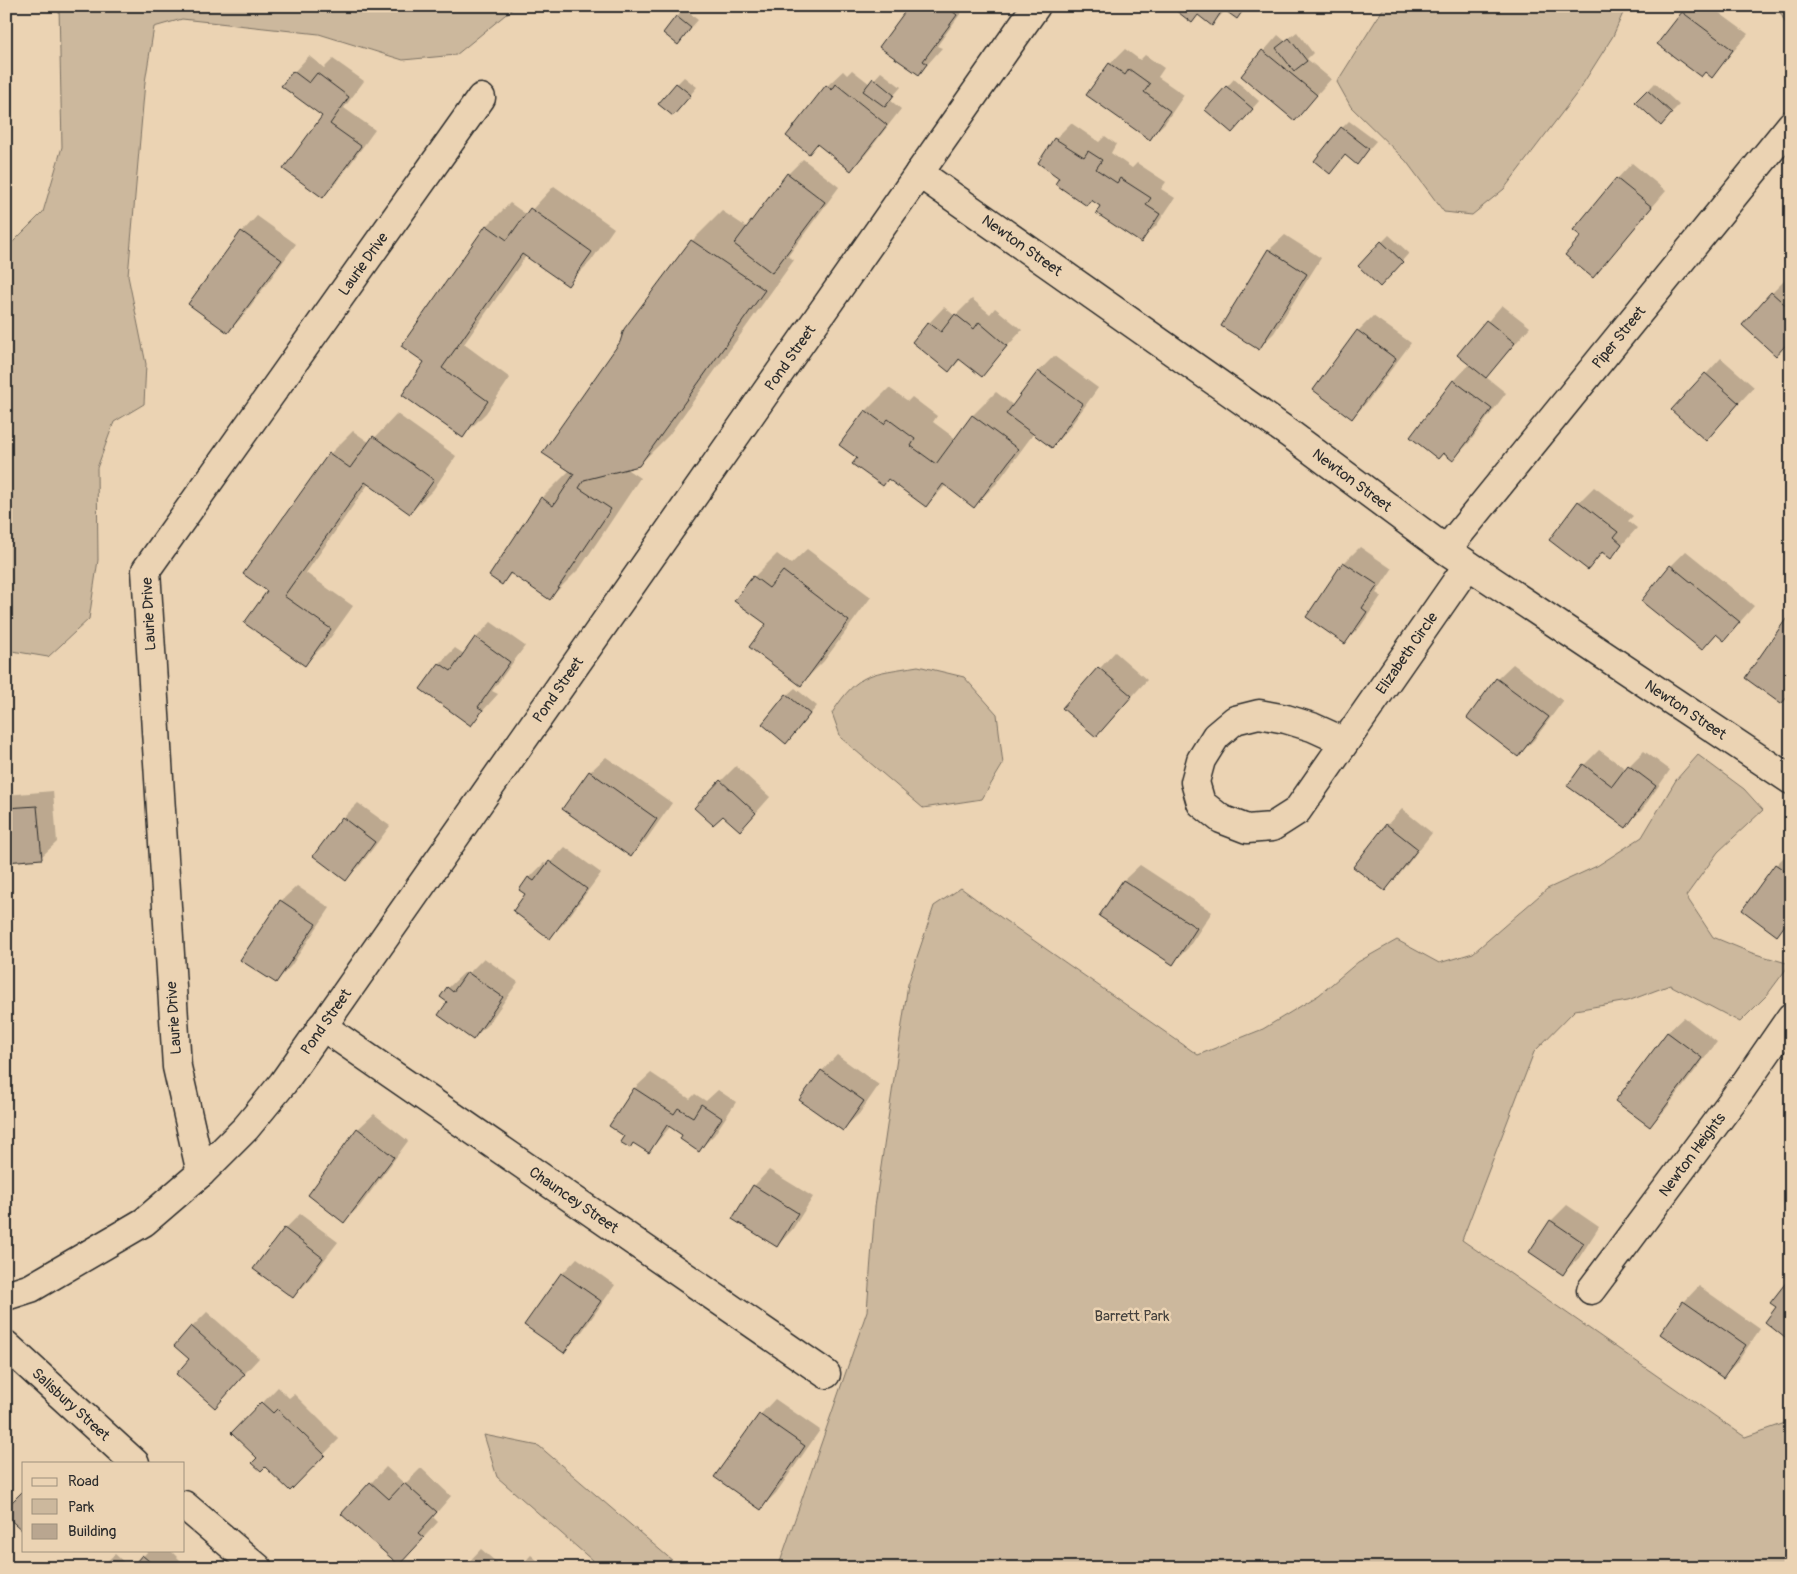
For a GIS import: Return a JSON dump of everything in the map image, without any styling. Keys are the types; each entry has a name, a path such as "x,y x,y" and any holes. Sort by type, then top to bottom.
{"street":[{"name":"Pond Street","path":"6,1296 31,1288 144,1222 201,1173 246,1128 283,1083 1036,6"},
{"name":"Laurie Drive","path":"201,1173 177,1067 146,570 481,98"},
{"name":"Piper Street","path":"1446,550 1791,125"},
{"name":"Newton Street","path":"919,173 1290,434 1446,550 1791,780"},
{"name":"Elizabeth Circle","path":"1345,742 1312,727 1286,719 1259,714 1236,720 1216,736 1201,760 1195,782 1201,803 1221,819 1247,830 1272,827 1297,811 1345,742 1468,564"},
{"name":"Newton Heights","path":"1592,1290 1742,1088 1791,1017"},
{"name":"Chauncey Street","path":"322,1026 826,1374"},
{"name":"Salisbury Street","path":"6,1345 134,1462"},
{"path":"185,1506 258,1568"}],"green space":[{"path":"59,6 516,6 456,55 403,60 319,34 182,19 154,27 145,82 128,276 146,364 144,404 114,422 97,468 98,560 89,619 48,657 6,650 6,249 43,212 62,147"},
{"path":"1385,6 1626,6 1613,36 1577,93 1504,189 1472,215 1444,212 1406,161 1351,107 1337,82"},
{"path":"1777,6 1791,6 1791,28 1787,26"},
{"path":"918,666 964,677 997,714 1003,764 982,799 923,808 841,738 832,713 850,689 877,673"},
{"name":"Barrett Park","path":"1698,755 1744,789 1763,810 1718,852 1686,896 1713,937 1752,953 1790,964 1767,995 1740,1022 1670,985 1628,1001 1575,1010 1534,1052 1462,1240 1745,1437 1791,1421 1791,1568 778,1568 867,1311 875,1207 908,984 934,906 961,888 1198,1055 1263,1029 1319,995 1358,962 1397,940 1439,963 1473,953 1547,889 1597,866 1642,837 1676,780"},
{"path":"484,1435 539,1446 681,1568 601,1568 497,1477"}],"building":[{"path":"909,6 918,10 920,6 946,6 957,15 923,61 927,64 919,75 879,47"},
{"path":"1170,6 1246,6 1237,19 1223,9 1212,26 1198,15 1192,23"},
{"path":"1682,12 1733,50 1712,78 1705,72 1701,77 1657,44"},
{"path":"676,16 691,28 678,45 663,33"},
{"path":"1289,38 1307,61 1294,71 1276,48"},
{"path":"1262,50 1317,95 1295,121 1241,76"},
{"path":"1109,63 1125,75 1129,69 1150,84 1144,92 1170,111 1150,140 1086,95"},
{"path":"293,71 309,83 317,73 349,97 330,124 361,146 323,198 283,169 322,116 281,86"},
{"path":"873,78 894,95 885,107 863,91"},
{"path":"676,83 691,95 673,116 658,104"},
{"path":"836,84 887,125 851,171 817,144 809,154 786,136 826,85 832,90"},
{"path":"1226,86 1253,109 1232,133 1205,110"},
{"path":"1647,90 1672,113 1661,126 1635,102"},
{"path":"1341,127 1369,149 1357,165 1345,155 1330,174 1314,161"},
{"path":"1054,138 1084,157 1088,151 1102,160 1096,169 1117,183 1120,178 1151,198 1146,205 1160,214 1141,243 1096,213 1100,206 1091,200 1087,206 1055,184 1059,178 1038,163"},
{"path":"787,173 825,202 772,273 734,244"},
{"path":"1616,178 1652,207 1593,278 1565,255 1581,236 1573,230"},
{"path":"530,208 592,252 568,286 522,254 442,368 488,401 463,438 402,395 424,362 401,346 486,225 507,240"},
{"path":"241,231 282,260 228,333 188,304"},
{"path":"691,240 765,290 639,466 584,480 579,488 611,509 550,600 510,573 502,585 489,576 541,497 553,506 574,474 542,453 620,342 624,329"},
{"path":"1381,241 1403,262 1380,287 1358,266"},
{"path":"1268,249 1307,274 1259,350 1221,326"},
{"path":"1771,292 1791,310 1791,339 1776,356 1742,325"},
{"path":"955,314 974,329 979,322 1007,346 982,377 959,359 949,372 912,342 928,322 941,332"},
{"path":"1486,320 1515,343 1486,378 1457,355"},
{"path":"1357,330 1396,359 1352,419 1313,390"},
{"path":"1038,371 1083,404 1052,448 1006,414"},
{"path":"1705,373 1739,403 1706,441 1671,410"},
{"path":"1453,380 1492,409 1453,461 1443,453 1438,459 1410,437"},
{"path":"865,410 884,424 888,419 915,439 911,446 936,464 972,415 1018,449 974,508 943,484 926,507 888,479 883,486 852,464 857,458 839,445"},
{"path":"373,436 434,480 410,514 365,482 284,596 331,629 305,666 244,623 267,591 243,574 329,453 350,468"},
{"path":"1578,501 1618,532 1614,537 1622,544 1611,559 1602,552 1588,570 1549,540"},
{"path":"1343,562 1378,585 1362,608 1367,612 1345,644 1306,617"},
{"path":"1670,565 1740,622 1724,641 1716,634 1702,650 1641,601"},
{"path":"783,571 849,621 801,686 749,647 766,624 734,601 753,576 769,588"},
{"path":"1786,619 1791,622 1791,693 1781,704 1745,678"},
{"path":"475,637 510,662 478,707 483,710 471,726 420,689 439,663 451,671"},
{"path":"1098,667 1132,696 1096,737 1062,708"},
{"path":"1496,678 1549,717 1518,757 1467,718"},
{"path":"786,694 810,714 786,744 762,724"},
{"path":"1583,764 1612,786 1628,765 1656,786 1626,828 1567,786"},
{"path":"589,771 657,819 631,857 562,809"},
{"path":"720,780 756,813 740,831 723,816 713,825 694,808"},
{"path":"37,806 42,859 6,862 6,808"},
{"path":"342,817 375,842 346,881 313,856"},
{"path":"1386,824 1418,849 1385,891 1353,867"},
{"path":"549,861 587,889 550,939 513,911 525,894 519,890 528,877 534,881"},
{"path":"1775,864 1791,875 1791,917 1777,936 1742,910"},
{"path":"1123,880 1197,928 1173,965 1099,916"},
{"path":"280,900 316,924 276,983 240,960"},
{"path":"467,972 503,997 473,1040 438,1015 447,1002 440,997 447,987 453,992"},
{"path":"1667,1032 1702,1058 1650,1127 1615,1101"},
{"path":"821,1070 864,1101 843,1131 799,1100"},
{"path":"634,1088 674,1114 678,1108 693,1117 701,1104 722,1118 699,1152 680,1139 682,1135 667,1125 649,1153 633,1143 630,1148 620,1142 624,1136 609,1126"},
{"path":"357,1128 394,1157 344,1223 308,1195"},
{"path":"753,1185 798,1213 777,1247 732,1219"},
{"path":"1550,1220 1584,1243 1563,1275 1529,1252"},
{"path":"284,1228 323,1258 293,1298 253,1269"},
{"path":"561,1273 601,1301 564,1353 524,1325"},
{"path":"1791,1276 1791,1331 1785,1338 1765,1322 1776,1307 1770,1303"},
{"path":"1683,1301 1746,1345 1723,1378 1660,1334"},
{"path":"191,1326 245,1374 215,1408 176,1374 189,1359 174,1346"},
{"path":"261,1402 273,1413 277,1409 325,1455 290,1491 265,1467 261,1471 252,1463 257,1458 231,1433"},
{"path":"759,1414 805,1446 761,1510 714,1477"},
{"path":"370,1482 389,1499 404,1483 437,1512 418,1533 424,1538 399,1565 341,1514"},
{"path":"22,1492 22,1530 6,1516 6,1508"},
{"path":"142,1555 157,1568 131,1568"}]}
